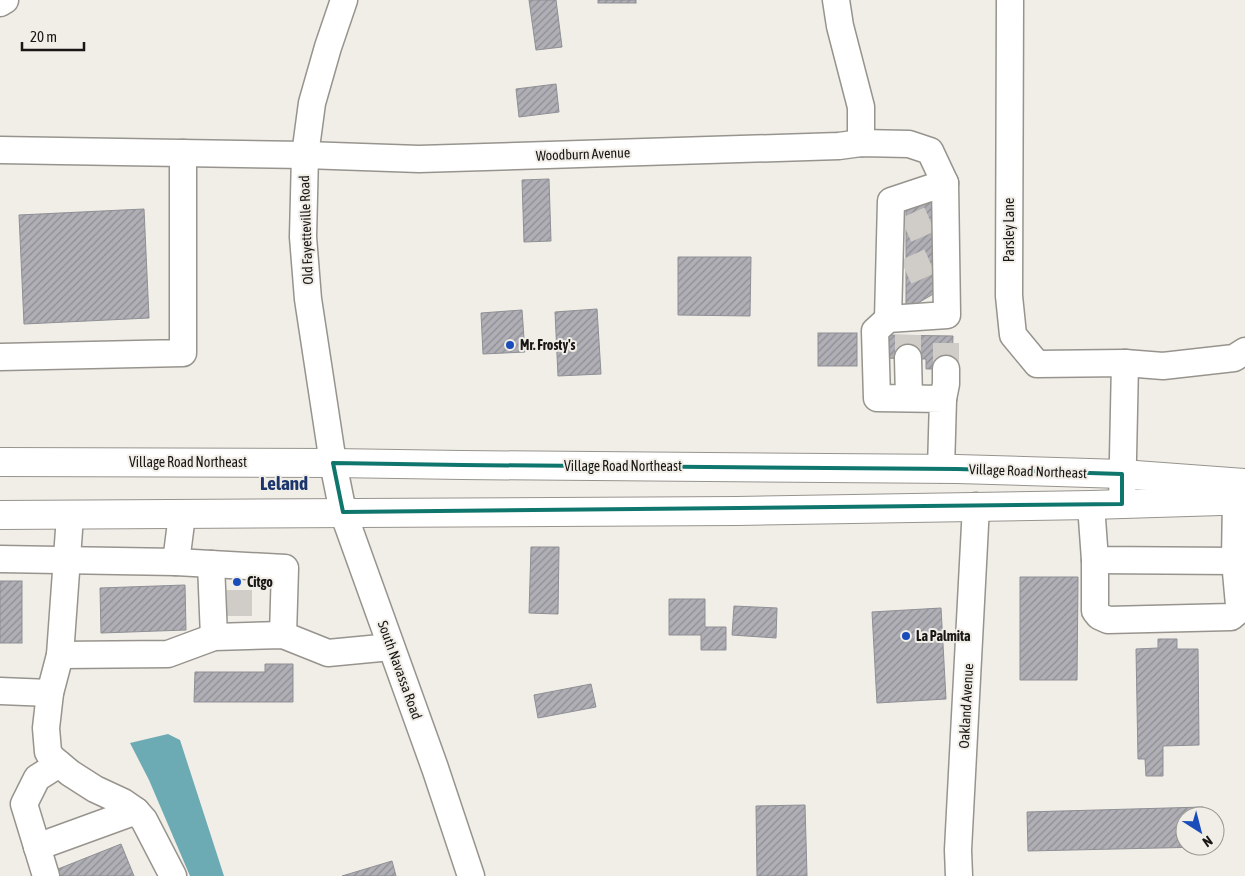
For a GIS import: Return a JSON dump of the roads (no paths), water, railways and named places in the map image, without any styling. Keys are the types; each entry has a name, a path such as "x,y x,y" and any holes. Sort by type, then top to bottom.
{"main road":[{"name":"Village Road Northeast","path":"0,462 941,469 1122,474 1242,493"},
{"path":"0,515 669,512 1091,505 1242,493"}],"street":[{"path":"0,2 5,0"},
{"name":"Old Fayetteville Road","path":"333,463 308,299 303,237 305,155 312,103 344,0"},
{"path":"836,0 840,26 862,107 861,143"},
{"name":"Parsley Lane","path":"1010,0 1009,296 1013,335 1037,364 1125,363 1163,366 1234,358 1245,351"},
{"name":"Woodburn Avenue","path":"0,150 305,155 419,159 839,146 861,143 909,144 930,151 945,182"},
{"path":"0,357 183,353 183,153"},
{"path":"909,398 903,332 898,275 898,233 891,201 945,182 940,215 946,325 903,332 875,331 877,398 943,399"},
{"path":"1122,504 1125,363"},
{"path":"941,469 946,369"},
{"name":"South Navassa Road","path":"333,463 343,512 435,768 471,876"},
{"path":"1091,505 1095,560 1095,611 1099,616 1108,620 1231,617 1237,612 1239,605 1235,561 1242,493"},
{"name":"Oakland Avenue","path":"958,876 976,506"},
{"path":"176,562 182,515"},
{"path":"70,516 60,655 50,694 46,728 48,752 59,764 95,788 110,794 136,811 144,820 173,876"},
{"path":"0,560 176,562 285,568 274,603 283,635"},
{"path":"1095,560 1235,561"},
{"path":"211,564 219,603 214,637"},
{"path":"60,655 168,654 214,637 283,635 328,653 391,647"},
{"path":"0,691 50,694"},
{"path":"46,876 24,804 36,778 59,764"},
{"path":"37,847 136,811"}],"water":[{"path":"168,734 180,740 224,876 190,876 149,780 130,743"}],"tunnel":[{"path":"906,230 935,217"},
{"path":"906,272 935,259"},
{"path":"908,335 908,358"},
{"path":"946,336 946,369"},
{"path":"226,603 265,603"}],"place":[{"name":"Mr. Frosty's","path":"510,345"},
{"name":"Citgo","path":"237,582"},
{"name":"La Palmita","path":"906,636"}],"district":[{"name":"Leland","path":"284,483"}]}
